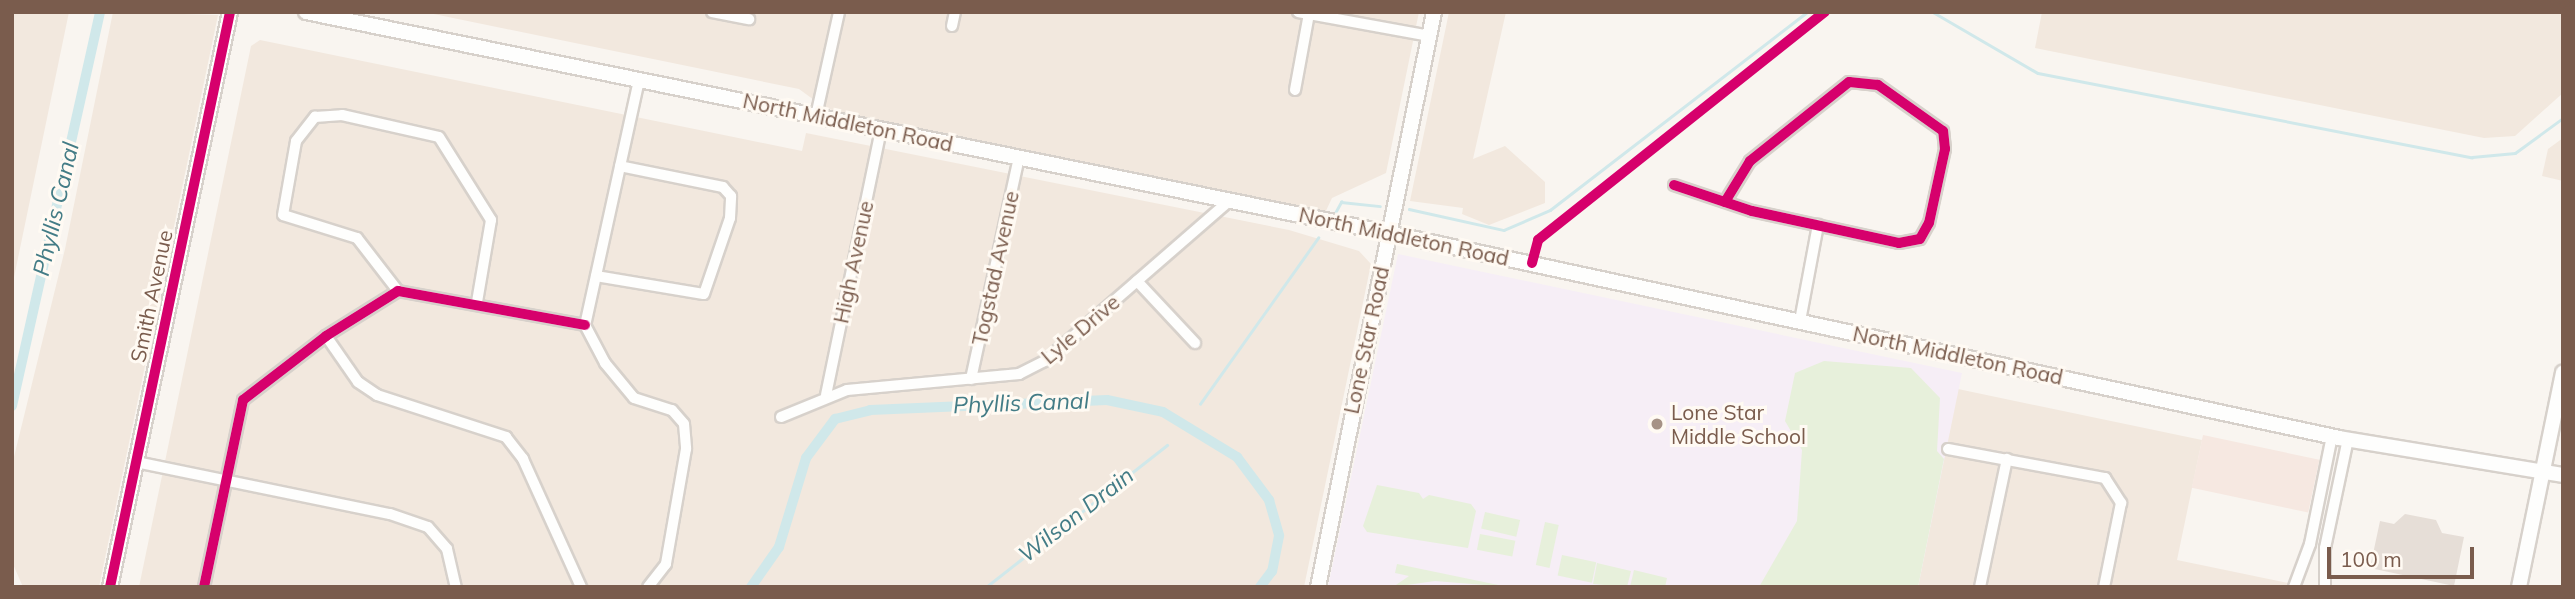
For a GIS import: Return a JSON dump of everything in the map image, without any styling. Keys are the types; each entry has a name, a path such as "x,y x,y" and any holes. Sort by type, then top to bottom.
{"main road":[{"name":"Smith Avenue","path":"110,587 230,12"},
{"name":"North Middleton Road","path":"306,12 1388,233 2332,436 2563,475"},
{"name":"Lone Star Road","path":"1318,587 1434,12"},
{"path":"2519,587 2563,372"}],"street":[{"path":"712,12 749,19"},
{"path":"816,116 839,12"},
{"path":"952,26 955,12"},
{"path":"1295,90 1303,13 1430,36"},
{"path":"1674,185 1725,202 1899,243 1920,239 1929,223 1945,149 1943,131 1878,85 1861,79 1849,82 1750,161 1725,202"},
{"path":"585,325 639,80"},
{"path":"398,291 357,238 283,215 296,141 315,117 342,115 439,137 491,220 477,302"},
{"name":"High Avenue","path":"826,396 881,129"},
{"name":"Togstad Avenue","path":"971,379 1019,157"},
{"path":"596,276 704,294 730,218 731,195 723,187 620,166"},
{"name":"Lyle Drive","path":"781,417 798,414 826,396 1019,374 1045,361 1229,201"},
{"path":"1800,321 1818,225"},
{"path":"1137,281 1195,343"},
{"path":"204,587 243,400 326,336 398,291 477,302 585,325 628,392 672,410 684,424 686,449 666,564 648,587"},
{"path":"326,336 358,382 377,395 506,437 523,459 581,587"},
{"path":"2294,587 2310,544 2332,436"},
{"path":"2325,587 2325,548 2348,439"},
{"path":"1948,449 2105,478 2116,489 2121,503 2104,587"},
{"path":"1980,587 2007,459"},
{"path":"136,462 428,527 447,549 456,587"}],"shaded area":[{"path":"12,12 69,12 12,287"},
{"path":"113,12 218,15 99,587 23,587 12,562 12,465 65,249"},
{"path":"424,12 1419,12 1386,173 1332,198 1324,215 899,128 825,108 799,89"},
{"path":"1449,12 1506,12 1473,159 1505,146 1545,182 1545,203 1489,225 1462,214 1463,208 1410,201"},
{"path":"2042,12 2563,12 2563,93 2515,136 2484,138 2035,48"},
{"path":"260,40 802,151 806,133 1289,230 1359,251 1371,264 1304,587 139,587 251,46"},
{"path":"2563,138 2563,181 2542,176 2548,149"},
{"name":"Lone Star Middle School","path":"1398,254 1962,373 1918,587 1328,587"},
{"path":"1958,389 2202,440 2177,560 2308,587 1918,587"},
{"path":"2203,435 2319,460 2308,513 2192,488"}],"green space":[{"path":"1824,361 1911,368 1940,398 1937,451 1944,459 1918,587 1759,587 1797,521 1802,450 1785,421 1795,373"},
{"path":"1377,485 1419,493 1423,499 1429,495 1471,504 1476,511 1468,548 1367,532 1363,526"},
{"path":"1485,512 1520,520 1516,537 1481,529"},
{"path":"1545,522 1559,525 1550,568 1536,565"},
{"path":"1480,534 1515,541 1512,557 1477,550"},
{"path":"1562,555 1596,562 1592,583 1558,576"},
{"path":"1597,563 1631,571 1627,587 1593,584"},
{"path":"1397,564 1508,587 1435,581 1393,587 1409,576 1395,573"},
{"path":"1634,570 1667,578 1665,587 1630,587"}],"building":[{"path":"2405,514 2436,520 2442,533 2464,537 2454,586 2370,568 2380,521 2394,524"}],"waterway":[{"name":"Phyllis Canal","path":"12,406 100,12"},
{"name":"Wilson Drain","path":"1409,209 1504,230 1550,210 1807,12"},
{"path":"1933,12 2038,73 2472,157 2515,153 2563,118"},
{"name":"Wilson Drain","path":"1335,213 1341,202 1380,206"},
{"name":"Wilson Drain","path":"1200,404 1318,238"},
{"name":"Phyllis Canal","path":"751,587 779,547 806,458 835,419 870,410 1107,400 1163,412 1237,457 1269,500 1279,536 1272,571 1260,587"},
{"name":"Wilson Drain","path":"986,587 1167,445"}],"cycle path":[{"path":"110,587 230,12"},
{"path":"1532,263 1538,240 1825,12"},
{"path":"1674,185 1752,211 1899,243 1920,239 1929,223 1945,149 1943,131 1878,85 1849,82 1750,161 1725,202"},
{"path":"204,587 243,400 326,336 398,291 585,325"}],"place":[{"name":"Lone Star Middle School","path":"1657,424"}]}
